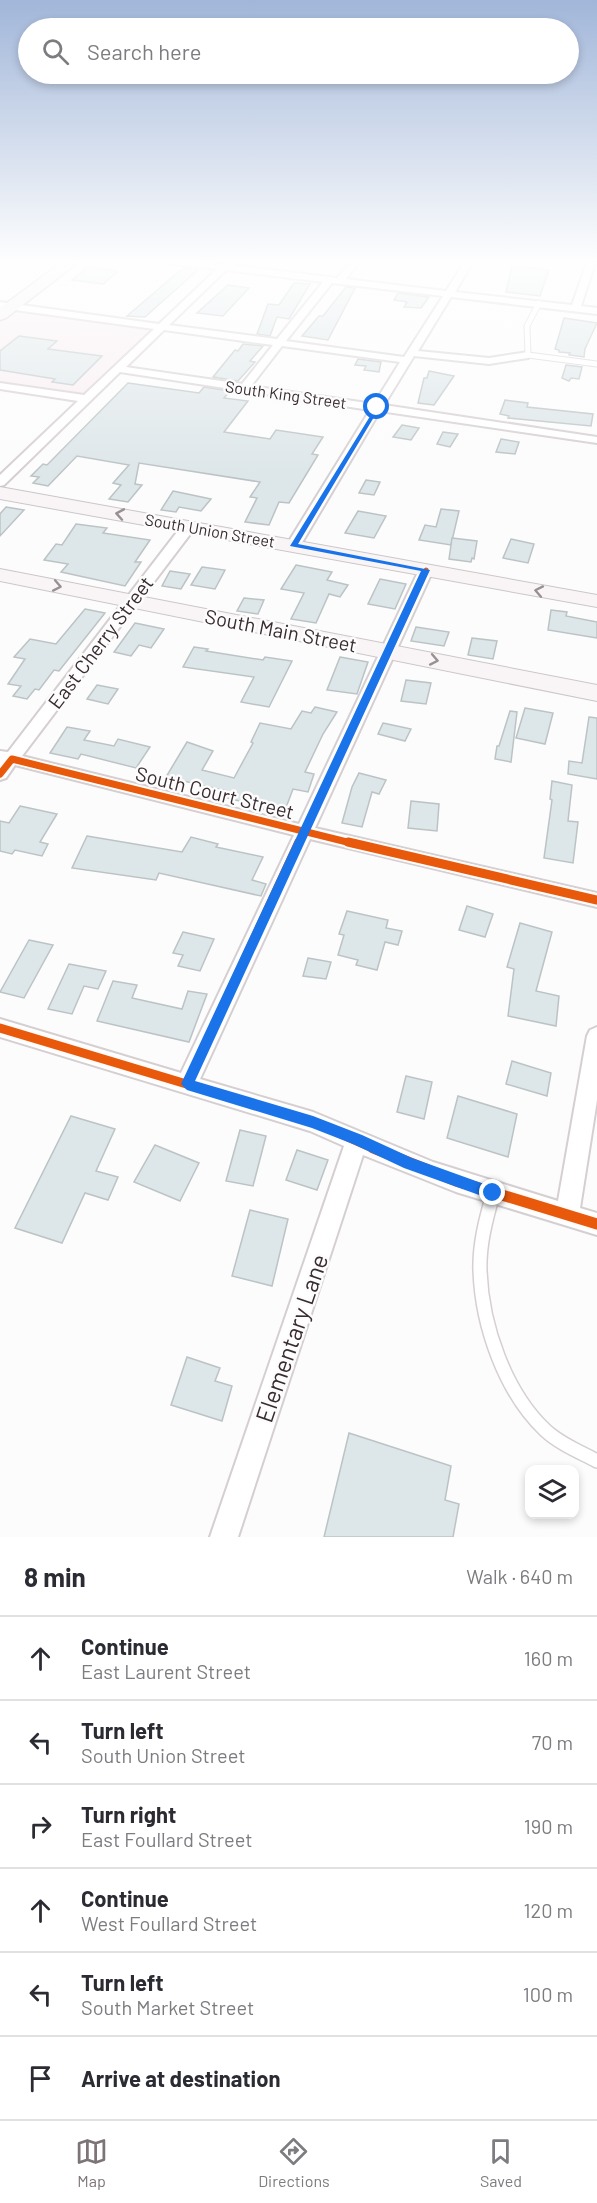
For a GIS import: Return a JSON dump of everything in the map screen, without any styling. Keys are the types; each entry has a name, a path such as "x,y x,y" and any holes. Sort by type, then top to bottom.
{"main road":[{"name":"South Union Street","path":"0,493 597,601"},
{"name":"South Main Street","path":"0,575 597,693"}],"street":[{"path":"0,482 157,332"},
{"path":"197,332 409,357 489,362 528,355"},
{"path":"244,388 289,332"},
{"path":"293,546 425,332"},
{"name":"South King Street","path":"118,369 597,440"},
{"path":"0,386 87,399"},
{"name":"East Cherry Street","path":"0,774 6,758 189,526"},
{"path":"187,1084 426,570"},
{"name":"South Court Street","path":"6,758 305,832 597,900"},
{"path":"0,1028 313,1122 409,1163 493,1193 597,1224"},
{"path":"567,1215 597,1036"},
{"name":"Elementary Lane","path":"224,1537 357,1139"}],"lane":[{"path":"527,332 528,355 597,364"},
{"path":"493,1193 480,1249 481,1278 492,1341 522,1404 547,1432 597,1461"}],"shaded area":[{"path":"0,332 150,332 83,395 0,382"}],"building":[{"path":"258,332 272,332 270,336 257,334"},
{"path":"306,332 332,332 328,340 302,336"},
{"path":"560,332 593,332 584,357 569,355 570,353 559,352 555,349"},
{"path":"19,336 57,341 48,349 102,356 73,385 52,382 55,379 0,370 0,351"},
{"path":"243,344 263,346 250,361 255,362 238,381 213,377 235,350 238,351"},
{"path":"358,359 381,362 379,372 364,370 366,366 355,365"},
{"path":"566,365 582,367 579,379 571,378 569,381 562,378"},
{"path":"429,371 454,376 434,405 418,403 424,378 427,378"},
{"path":"128,383 199,393 204,387 230,391 224,398 248,401 224,432 270,439 276,430 323,437 312,454 318,455 289,503 279,502 269,525 245,522 257,498 250,497 260,482 139,463 135,484 142,485 128,502 109,499 121,485 113,483 129,465 77,456 48,486 33,483 39,477 31,476 43,464 47,465"},
{"path":"505,400 528,403 527,407 593,414 591,426 508,418 509,416 500,414"},
{"path":"402,425 419,428 411,440 393,437"},
{"path":"443,432 458,434 450,447 437,444"},
{"path":"501,439 519,442 515,454 496,452"},
{"path":"366,480 380,482 374,495 359,493"},
{"path":"173,491 211,499 201,511 179,507 176,512 161,510"},
{"path":"6,507 24,510 0,536 0,514"},
{"path":"441,509 459,511 451,545 419,540 425,525 436,527"},
{"path":"358,511 386,516 374,538 345,533"},
{"path":"76,524 107,528 103,533 150,540 135,562 141,562 125,586 61,572 68,564 44,560 56,544 62,545"},
{"path":"452,538 477,541 474,559 472,558 471,562 449,559"},
{"path":"511,539 534,544 528,563 503,558"},
{"path":"296,565 332,572 327,580 348,585 340,597 329,594 316,623 291,619 304,593 281,589"},
{"path":"202,567 225,570 215,589 191,585"},
{"path":"170,571 190,574 181,589 162,586"},
{"path":"380,579 406,584 395,609 368,604"},
{"path":"244,598 264,600 258,614 237,611"},
{"path":"85,609 105,613 59,671 54,670 39,690 35,689 27,699 13,696 21,686 8,684 25,659 14,657 30,639 56,644"},
{"path":"551,610 567,612 566,616 597,622 597,638 548,630"},
{"path":"135,623 164,629 151,648 139,645 131,656 114,652"},
{"path":"416,627 449,632 444,646 411,641"},
{"path":"472,638 497,641 493,659 468,655"},
{"path":"194,647 263,660 265,657 292,661 269,707 241,702 254,677 183,667"},
{"path":"340,657 368,662 357,694 327,690"},
{"path":"406,680 431,683 426,704 401,701"},
{"path":"97,685 118,689 108,704 87,699"},
{"path":"315,707 337,712 323,734 305,772 314,774 308,792 293,789 284,813 251,807 252,804 223,797 227,791 166,777 187,742 213,751 202,770 234,778 253,743 251,742 260,723 291,729 302,711 311,713"},
{"path":"525,708 553,713 545,744 516,738"},
{"path":"510,711 517,712 511,762 495,759 497,746 499,746"},
{"path":"589,717 597,718 597,779 568,774 569,761 582,763"},
{"path":"383,723 411,729 405,741 378,734"},
{"path":"67,727 90,731 84,740 114,746 118,739 150,747 136,768 81,754 78,759 50,753"},
{"path":"359,773 386,780 379,794 372,792 362,827 342,823 352,787"},
{"path":"552,781 572,785 568,821 578,822 573,863 544,858 552,800 550,799"},
{"path":"411,801 439,804 437,831 408,828"},
{"path":"20,806 57,814 40,842 48,844 42,856 15,850 12,854 0,851 0,821 9,823"},
{"path":"87,836 182,852 191,837 218,844 216,847 263,857 252,880 266,884 261,896 159,873 156,880 72,868"},
{"path":"467,906 493,914 485,937 459,930"},
{"path":"347,911 388,920 386,928 402,931 398,945 385,942 377,970 356,965 358,960 338,955 344,935 339,934"},
{"path":"520,923 552,932 536,991 559,996 556,1026 508,1016 514,969 507,967"},
{"path":"183,932 214,939 200,971 178,966 183,955 173,953"},
{"path":"29,940 53,945 24,998 0,992"},
{"path":"308,958 331,962 326,979 303,976"},
{"path":"69,964 106,971 98,989 84,986 72,1014 48,1009"},
{"path":"113,981 137,985 132,998 182,1009 188,991 207,994 189,1042 97,1021"},
{"path":"512,1061 551,1073 547,1096 506,1084"},
{"path":"406,1076 432,1082 424,1119 397,1112"},
{"path":"458,1096 517,1114 508,1157 447,1138"},
{"path":"71,1116 115,1129 96,1171 118,1177 108,1200 85,1193 62,1243 15,1228"},
{"path":"240,1130 266,1136 253,1186 226,1181"},
{"path":"155,1145 199,1163 180,1201 134,1182"},
{"path":"297,1150 328,1160 317,1190 286,1180"},
{"path":"250,1210 288,1219 272,1286 232,1276"},
{"path":"187,1357 220,1368 215,1381 232,1386 222,1421 171,1405"},
{"path":"349,1433 451,1466 445,1500 459,1504 453,1537 324,1537"}],"cycle path":[{"path":"187,1084 426,570"},
{"path":"0,774 12,759 305,832 597,900"},
{"path":"0,1028 313,1122 433,1173 597,1224"}],"route":[{"path":"377,407 293,546 426,570 187,1084 313,1122 409,1163 493,1193"}]}
